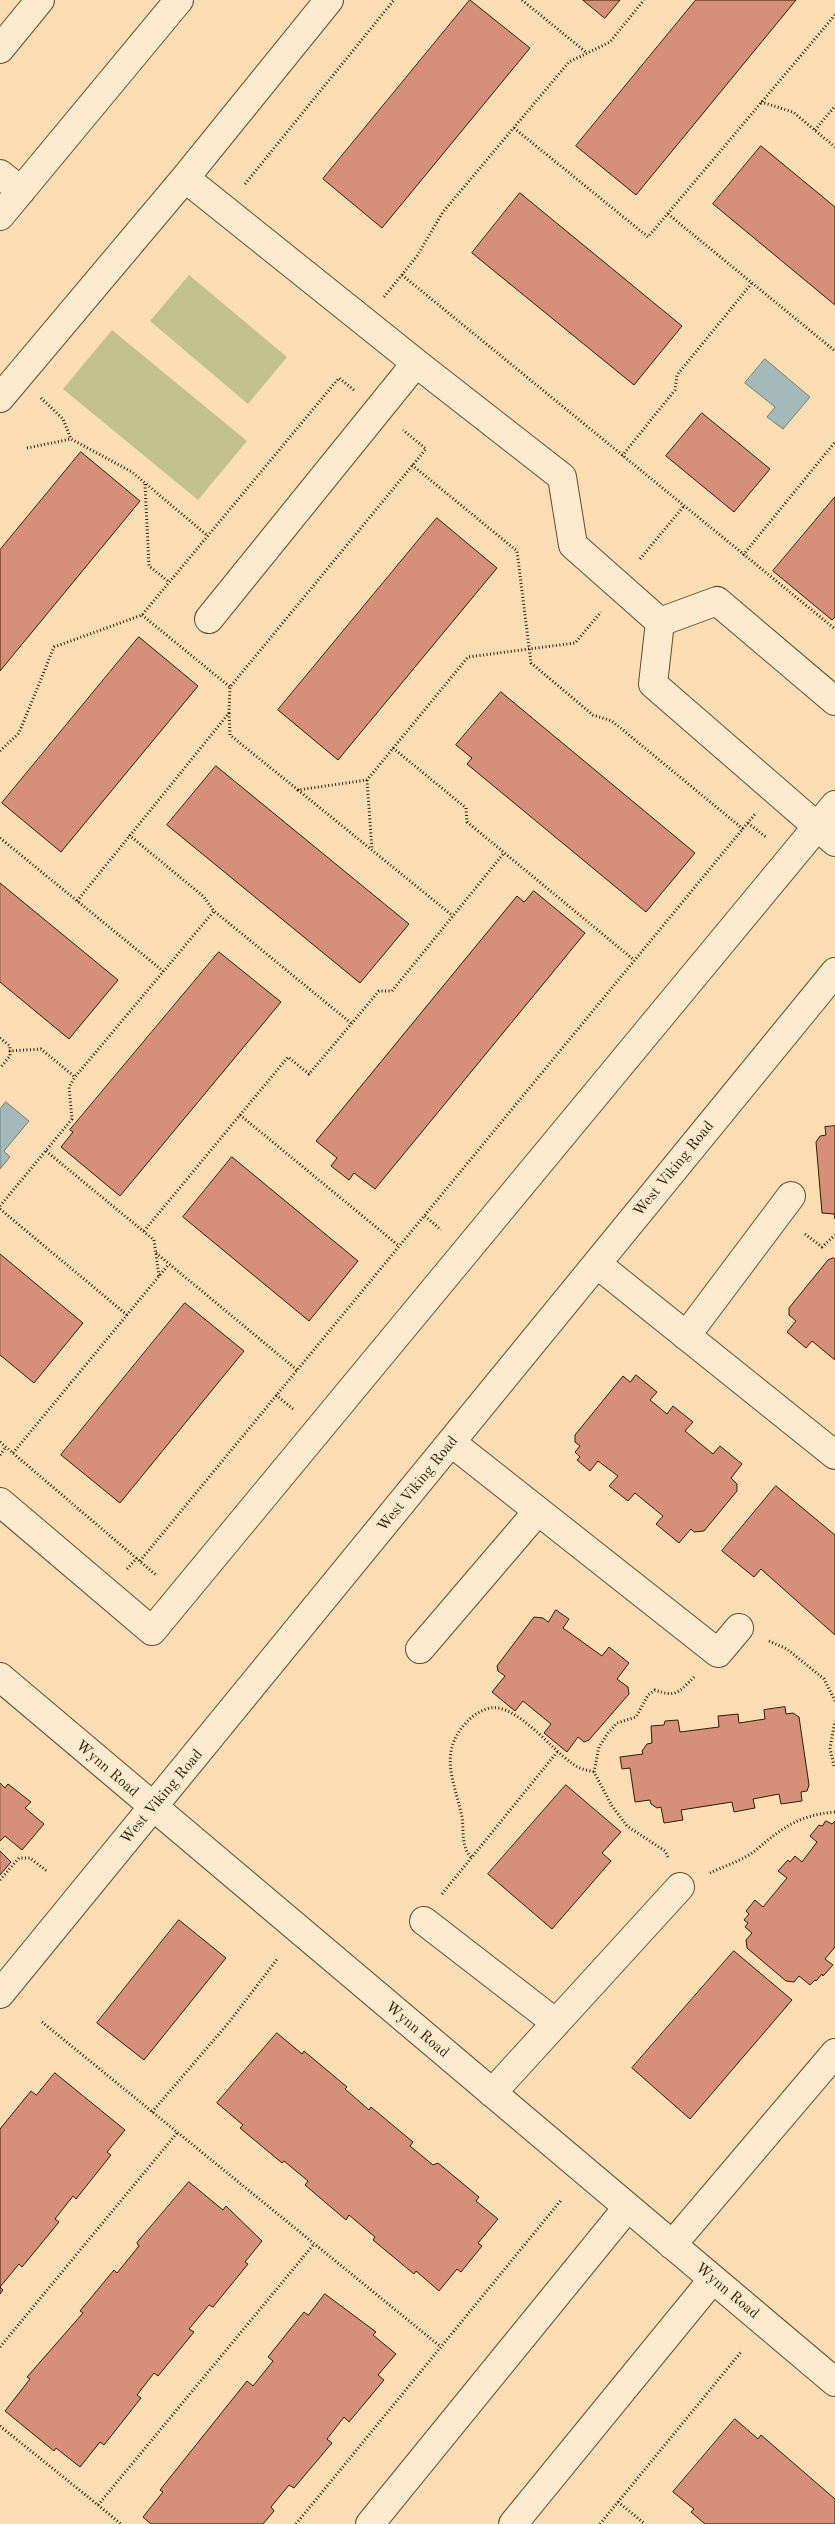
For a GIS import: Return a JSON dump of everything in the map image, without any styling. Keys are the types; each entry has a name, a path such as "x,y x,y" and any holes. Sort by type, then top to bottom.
{"street":[{"path":"0,49 40,0"},
{"path":"0,216 179,0"},
{"path":"0,398 185,178 329,0"},
{"path":"0,174 21,191"},
{"path":"185,178 562,477 573,545 660,622"},
{"path":"209,619 416,363"},
{"path":"660,622 718,600 835,701"},
{"path":"660,622 653,684 826,834"},
{"path":"0,1502 152,1631 826,834 835,805"},
{"name":"West Viking Road","path":"0,1994 835,972"},
{"path":"686,1336 791,1196"},
{"path":"597,1264 835,1455"},
{"path":"452,1443 718,1653 739,1628"},
{"path":"420,1649 538,1511"},
{"name":"Wynn Road","path":"0,1677 153,1809 835,2382"},
{"path":"492,2093 680,1888"},
{"path":"424,1921 556,2023"},
{"path":"672,2246 835,2053"},
{"path":"370,2524 627,2208"},
{"path":"513,2524 713,2279"}],"path":[{"path":"224,209 394,0"},
{"path":"522,0 587,53"},
{"path":"364,321 417,256 444,212 569,62 610,42 644,0"},
{"path":"514,128 648,237 835,15"},
{"path":"761,102 793,112 835,147"},
{"path":"815,130 835,106"},
{"path":"668,214 835,351"},
{"path":"402,275 835,629"},
{"path":"622,456 674,390 676,375 752,283"},
{"path":"18,377 64,419 71,439"},
{"path":"0,750 19,733 54,647 142,615 339,378 426,448 230,687 230,735 453,916"},
{"path":"26,448 71,439 132,472 208,536"},
{"path":"743,555 835,442"},
{"path":"412,465 518,551 531,663 593,715 612,721 743,829"},
{"path":"145,483 149,566 169,582"},
{"path":"639,560 684,506"},
{"path":"298,790 367,780 468,657 575,643 601,612"},
{"path":"142,615 230,687"},
{"path":"77,901 229,713"},
{"path":"393,748 466,808 467,822 634,960"},
{"path":"367,780 372,850"},
{"path":"140,1561 775,790"},
{"path":"129,836 204,897 214,911 352,1024"},
{"path":"0,838 163,972"},
{"path":"144,1231 288,1057 309,1074 378,991 392,991 504,853"},
{"path":"127,1315 0,1208 72,1119 69,1087 75,1077 214,911"},
{"path":"0,1038 10,1046 10,1056 0,1068"},
{"path":"10,1051 41,1049 75,1077"},
{"path":"240,1115 399,1246"},
{"path":"46,1150 154,1240 159,1276"},
{"path":"156,1253 297,1370"},
{"path":"13,1453 169,1264"},
{"path":"0,1442 181,1596"},
{"path":"0,1455 6,1447"},
{"path":"739,1628 787,1650 824,1679 835,1701"},
{"path":"718,1653 680,1691 667,1694 655,1690 648,1695 636,1717 617,1723 608,1733 599,1747 594,1772 612,1806 627,1826 665,1851 680,1888 755,1851 762,1842 785,1826 820,1813 835,1812"},
{"path":"471,1857 463,1842 462,1818 449,1754 455,1735 473,1714 492,1708 516,1715 528,1721 547,1743 573,1764 594,1772"},
{"path":"835,1721 830,1748 835,1771"},
{"path":"424,1921 471,1857 558,1751"},
{"path":"0,1880 19,1858 30,1858 48,1872"},
{"path":"152,2112 230,2021 278,1958"},
{"path":"42,2022 441,2348"},
{"path":"0,2348 177,2133"},
{"path":"296,2524 562,2199"},
{"path":"98,2504 314,2244"},
{"path":"600,2524 741,2352"},
{"path":"0,2426 121,2524"},
{"path":"618,2502 645,2524"}],"shaded area":[{"path":"189,275 287,357 248,404 150,321"},
{"path":"112,330 247,441 198,500 63,389"},
{"path":"765,359 810,397 783,429 767,417 775,407 745,383"},
{"path":"6,1102 29,1121 4,1151 10,1157 0,1169 0,1109"}],"building":[{"path":"470,0 530,48 382,228 323,179"},
{"path":"583,0 620,0 605,18"},
{"path":"696,0 796,0 636,195 576,146"},
{"path":"761,146 835,207 835,305 713,204"},
{"path":"520,193 682,326 634,385 472,253"},
{"path":"702,413 770,469 734,512 666,456"},
{"path":"81,452 140,501 0,671 0,550"},
{"path":"835,497 835,617 832,620 773,571"},
{"path":"437,518 497,568 338,760 278,710"},
{"path":"139,637 198,686 61,852 2,803"},
{"path":"501,692 695,853 646,912 467,764 472,758 456,745"},
{"path":"216,766 409,924 360,983 167,825"},
{"path":"0,883 118,980 69,1039 0,982"},
{"path":"534,891 585,933 375,1189 354,1173 349,1180 331,1166 337,1158 316,1141 517,896 524,902"},
{"path":"219,952 281,1002 120,1196 61,1147 73,1132 70,1130"},
{"path":"835,1126 835,1219 834,1214 822,1213 816,1142 820,1136 826,1135 825,1127"},
{"path":"232,1157 358,1261 309,1321 183,1217"},
{"path":"0,1254 83,1323 34,1383 0,1355"},
{"path":"834,1258 835,1360 812,1341 806,1348 787,1332 796,1321 789,1315 789,1308 828,1260"},
{"path":"185,1303 244,1351 120,1503 61,1455"},
{"path":"636,1375 657,1392 650,1400 667,1414 673,1406 693,1422 685,1431 713,1454 720,1446 742,1464 731,1478 737,1484 737,1491 704,1531 694,1532 691,1529 679,1543 656,1524 663,1516 635,1493 628,1501 609,1486 618,1476 598,1461 590,1471 577,1460 580,1457 575,1452 580,1446 575,1442 575,1435 623,1376 630,1382"},
{"path":"776,1486 835,1535 835,1635 761,1569 754,1577 722,1551"},
{"path":"556,1610 569,1619 563,1628 602,1656 609,1647 629,1663 617,1679 628,1687 629,1694 589,1740 584,1742 578,1737 567,1752 544,1733 551,1724 523,1701 515,1711 492,1692 505,1676 498,1671 497,1666 534,1617 543,1618 548,1622"},
{"path":"785,1707 786,1714 793,1713 799,1717 809,1785 807,1791 801,1792 802,1801 781,1804 779,1794 753,1799 755,1808 734,1812 732,1802 681,1810 683,1820 664,1823 661,1807 657,1808 651,1804 650,1800 635,1802 630,1768 622,1769 620,1757 643,1754 642,1751 647,1744 652,1743 651,1726 664,1725 665,1721 678,1720 680,1732 719,1727 718,1716 738,1714 739,1723 765,1719 764,1710"},
{"path":"0,1783 5,1788 8,1784 31,1802 25,1808 44,1824 22,1850 5,1836 0,1841"},
{"path":"566,1785 621,1832 602,1853 611,1861 552,1929 488,1874"},
{"path":"826,1821 832,1824 835,1821 835,1947 825,1959 833,1965 823,1976 822,1974 810,1985 799,1976 794,1982 786,1981 747,1948 746,1940 752,1933 745,1927 748,1923 744,1920 749,1914 746,1911 755,1900 763,1907 787,1878 778,1871 788,1860 790,1862 795,1856 802,1862 817,1842 810,1836 819,1825 822,1826"},
{"path":"0,1851 11,1862 0,1875"},
{"path":"179,1920 226,1958 144,2060 97,2023"},
{"path":"734,1951 792,2000 690,2119 632,2068"},
{"path":"277,2033 302,2054 304,2051 347,2087 345,2089 369,2110 371,2107 413,2142 410,2146 433,2165 438,2163 479,2197 476,2201 498,2219 478,2243 482,2246 461,2272 457,2269 439,2291 416,2271 414,2274 373,2240 375,2237 349,2215 346,2220 305,2185 308,2181 284,2161 282,2163 240,2128 243,2125 217,2103"},
{"path":"55,2073 125,2130 107,2152 111,2155 76,2199 73,2196 55,2219 59,2222 22,2267 19,2264 0,2287 0,2129 31,2091 36,2095"},
{"path":"189,2182 223,2210 226,2206 262,2241 245,2262 248,2264 213,2307 209,2305 189,2329 194,2332 158,2376 154,2373 137,2395 141,2398 104,2445 100,2442 80,2467 56,2448 54,2451 5,2411 30,2379 27,2377 83,2313 80,2311 114,2270 117,2273 139,2246 137,2243"},
{"path":"325,2294 376,2332 373,2335 396,2354 378,2375 384,2380 349,2422 344,2417 327,2439 332,2443 294,2488 289,2485 271,2507 274,2511 263,2524 151,2524 143,2517 163,2492 160,2490 247,2381 253,2386 273,2361 268,2357 304,2312 308,2315"},
{"path":"735,2419 758,2439 761,2435 835,2499 835,2524 705,2524 691,2512 694,2509 673,2492"}]}
